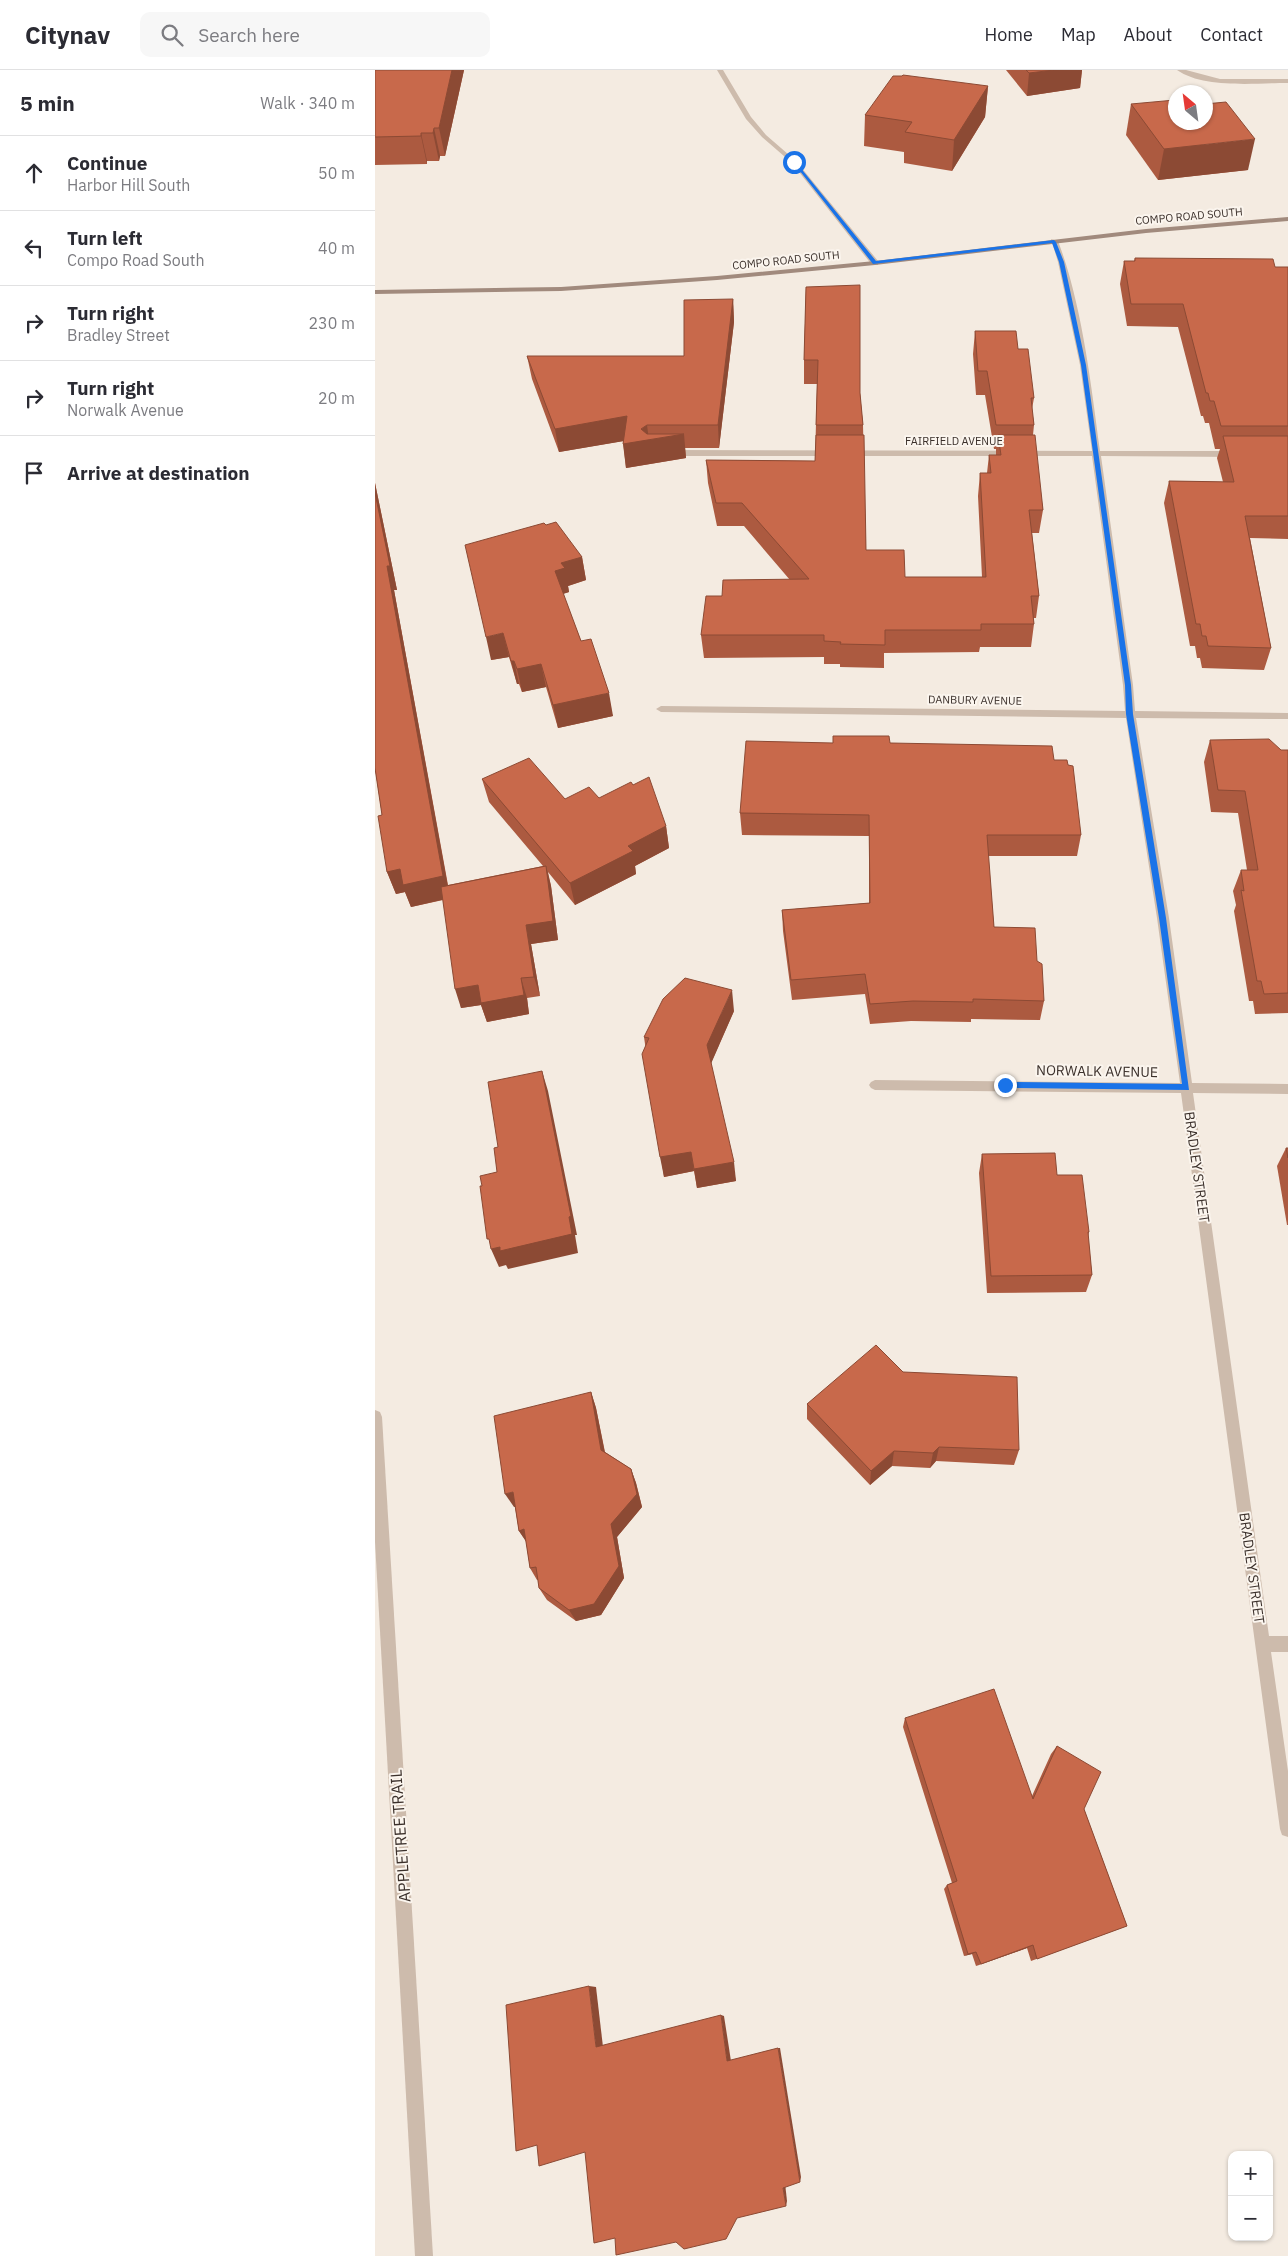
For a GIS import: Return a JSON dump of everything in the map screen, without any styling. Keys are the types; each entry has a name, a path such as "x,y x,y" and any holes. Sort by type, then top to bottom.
{"street":[{"path":"719,70 747,118 764,136 794,162 875,263"},
{"path":"1180,70 1205,79 1227,82 1288,81"},
{"name":"COMPO ROAD SOUTH","path":"375,292 608,286 717,278 875,263 1202,226 1288,219"},
{"name":"BRADLEY STREET","path":"1054,242 1062,262 1084,365 1128,685 1130,714 1163,918 1288,1829"},
{"name":"FAIRFIELD AVENUE","path":"659,453 1095,452 1249,454"},
{"name":"DANBURY AVENUE","path":"661,709 1288,716"},
{"name":"NORWALK AVENUE","path":"875,1085 1288,1089"},
{"name":"APPLETREE TRAIL","path":"375,1417 424,2256"},
{"path":"1263,1644 1288,1644"}],"building":[{"path":"375,70 452,70 439,128 434,128 433,133 421,133 421,136 375,137"},
{"path":"1026,70 1054,70 1029,73"},
{"path":"903,75 988,86 954,140 905,132 912,122 865,115 893,76"},
{"path":"1168,101 1168,130 1213,130 1213,103 1226,102 1255,139 1164,149 1131,104"},
{"path":"1135,258 1273,259 1275,267 1288,267 1288,426 1221,426 1214,401 1210,401 1208,393 1206,393 1183,304 1131,304 1124,261 1135,261"},
{"path":"860,285 860,393 863,425 816,425 818,360 804,360 806,287"},
{"path":"733,299 718,425 647,425 641,429 647,434 684,434 623,444 627,416 555,429 527,356 684,356 684,300"},
{"path":"975,331 1016,331 1018,349 1028,349 1034,398 1031,398 1034,425 996,425 987,371 978,371"},
{"path":"816,435 864,435 866,550 904,550 905,577 986,577 980,473 991,473 989,455 1001,455 998,435 1035,435 1043,510 1029,510 1039,596 1031,596 1034,624 981,624 981,630 885,630 885,645 840,644 841,642 824,641 824,635 701,635 706,596 722,596 723,580 809,579 742,503 716,503 706,460 815,461"},
{"path":"1223,436 1288,436 1288,516 1245,516 1271,648 1208,646 1206,636 1202,636 1200,624 1196,624 1169,481 1234,482"},
{"path":"375,493 390,566 387,566 443,876 403,885 400,869 387,872 378,816 382,815 375,768"},
{"path":"556,522 582,557 561,563 565,568 555,571 581,641 591,639 609,693 553,705 541,664 517,669 514,661 511,661 503,633 486,637 465,545 544,523 546,525"},
{"path":"833,736 889,736 890,743 1052,746 1054,760 1067,760 1068,765 1073,766 1081,835 987,835 994,927 1035,928 1037,961 1042,964 1044,1001 973,999 973,1002 913,1001 870,1004 865,974 791,980 782,910 870,903 869,815 740,813 746,741 833,743"},
{"path":"1269,739 1281,750 1288,750 1288,993 1264,994 1261,981 1257,981 1241,890 1244,891 1241,870 1258,870 1245,791 1218,790 1210,740"},
{"path":"529,758 565,799 589,787 599,798 631,782 633,785 649,777 666,826 628,846 633,851 570,883 482,779"},
{"path":"546,866 553,921 526,925 534,977 521,978 524,995 481,1003 478,985 455,989 441,887"},
{"path":"685,978 732,990 707,1045 734,1162 694,1169 691,1152 660,1157 642,1054 649,1038 644,1037 663,999"},
{"path":"542,1071 571,1216 569,1217 572,1234 500,1251 500,1247 491,1249 489,1239 487,1239 480,1186 482,1186 480,1176 497,1172 494,1148 498,1147 488,1082"},
{"path":"1055,1153 1057,1175 1082,1175 1092,1275 991,1276 982,1154"},
{"path":"876,1345 903,1372 1017,1377 1019,1450 939,1447 933,1453 894,1451 871,1471 807,1404"},
{"path":"591,1392 601,1450 631,1469 637,1494 611,1524 619,1566 594,1604 569,1610 539,1588 536,1567 530,1568 524,1529 519,1531 513,1492 505,1494 494,1416"},
{"path":"994,1689 1033,1799 1057,1746 1101,1772 1084,1809 1127,1926 1037,1959 1033,1945 981,1964 976,1952 968,1954 947,1885 957,1881 905,1718"},
{"path":"589,1986 596,2047 721,2015 727,2061 778,2048 800,2182 783,2188 786,2206 737,2218 726,2239 684,2249 676,2242 616,2255 615,2238 594,2243 585,2152 539,2166 537,2145 516,2151 506,2005"}],"route":[{"path":"794,162 875,263 1054,242 1062,262 1084,365 1128,685 1130,714 1163,918 1186,1087 1005,1085"}]}
